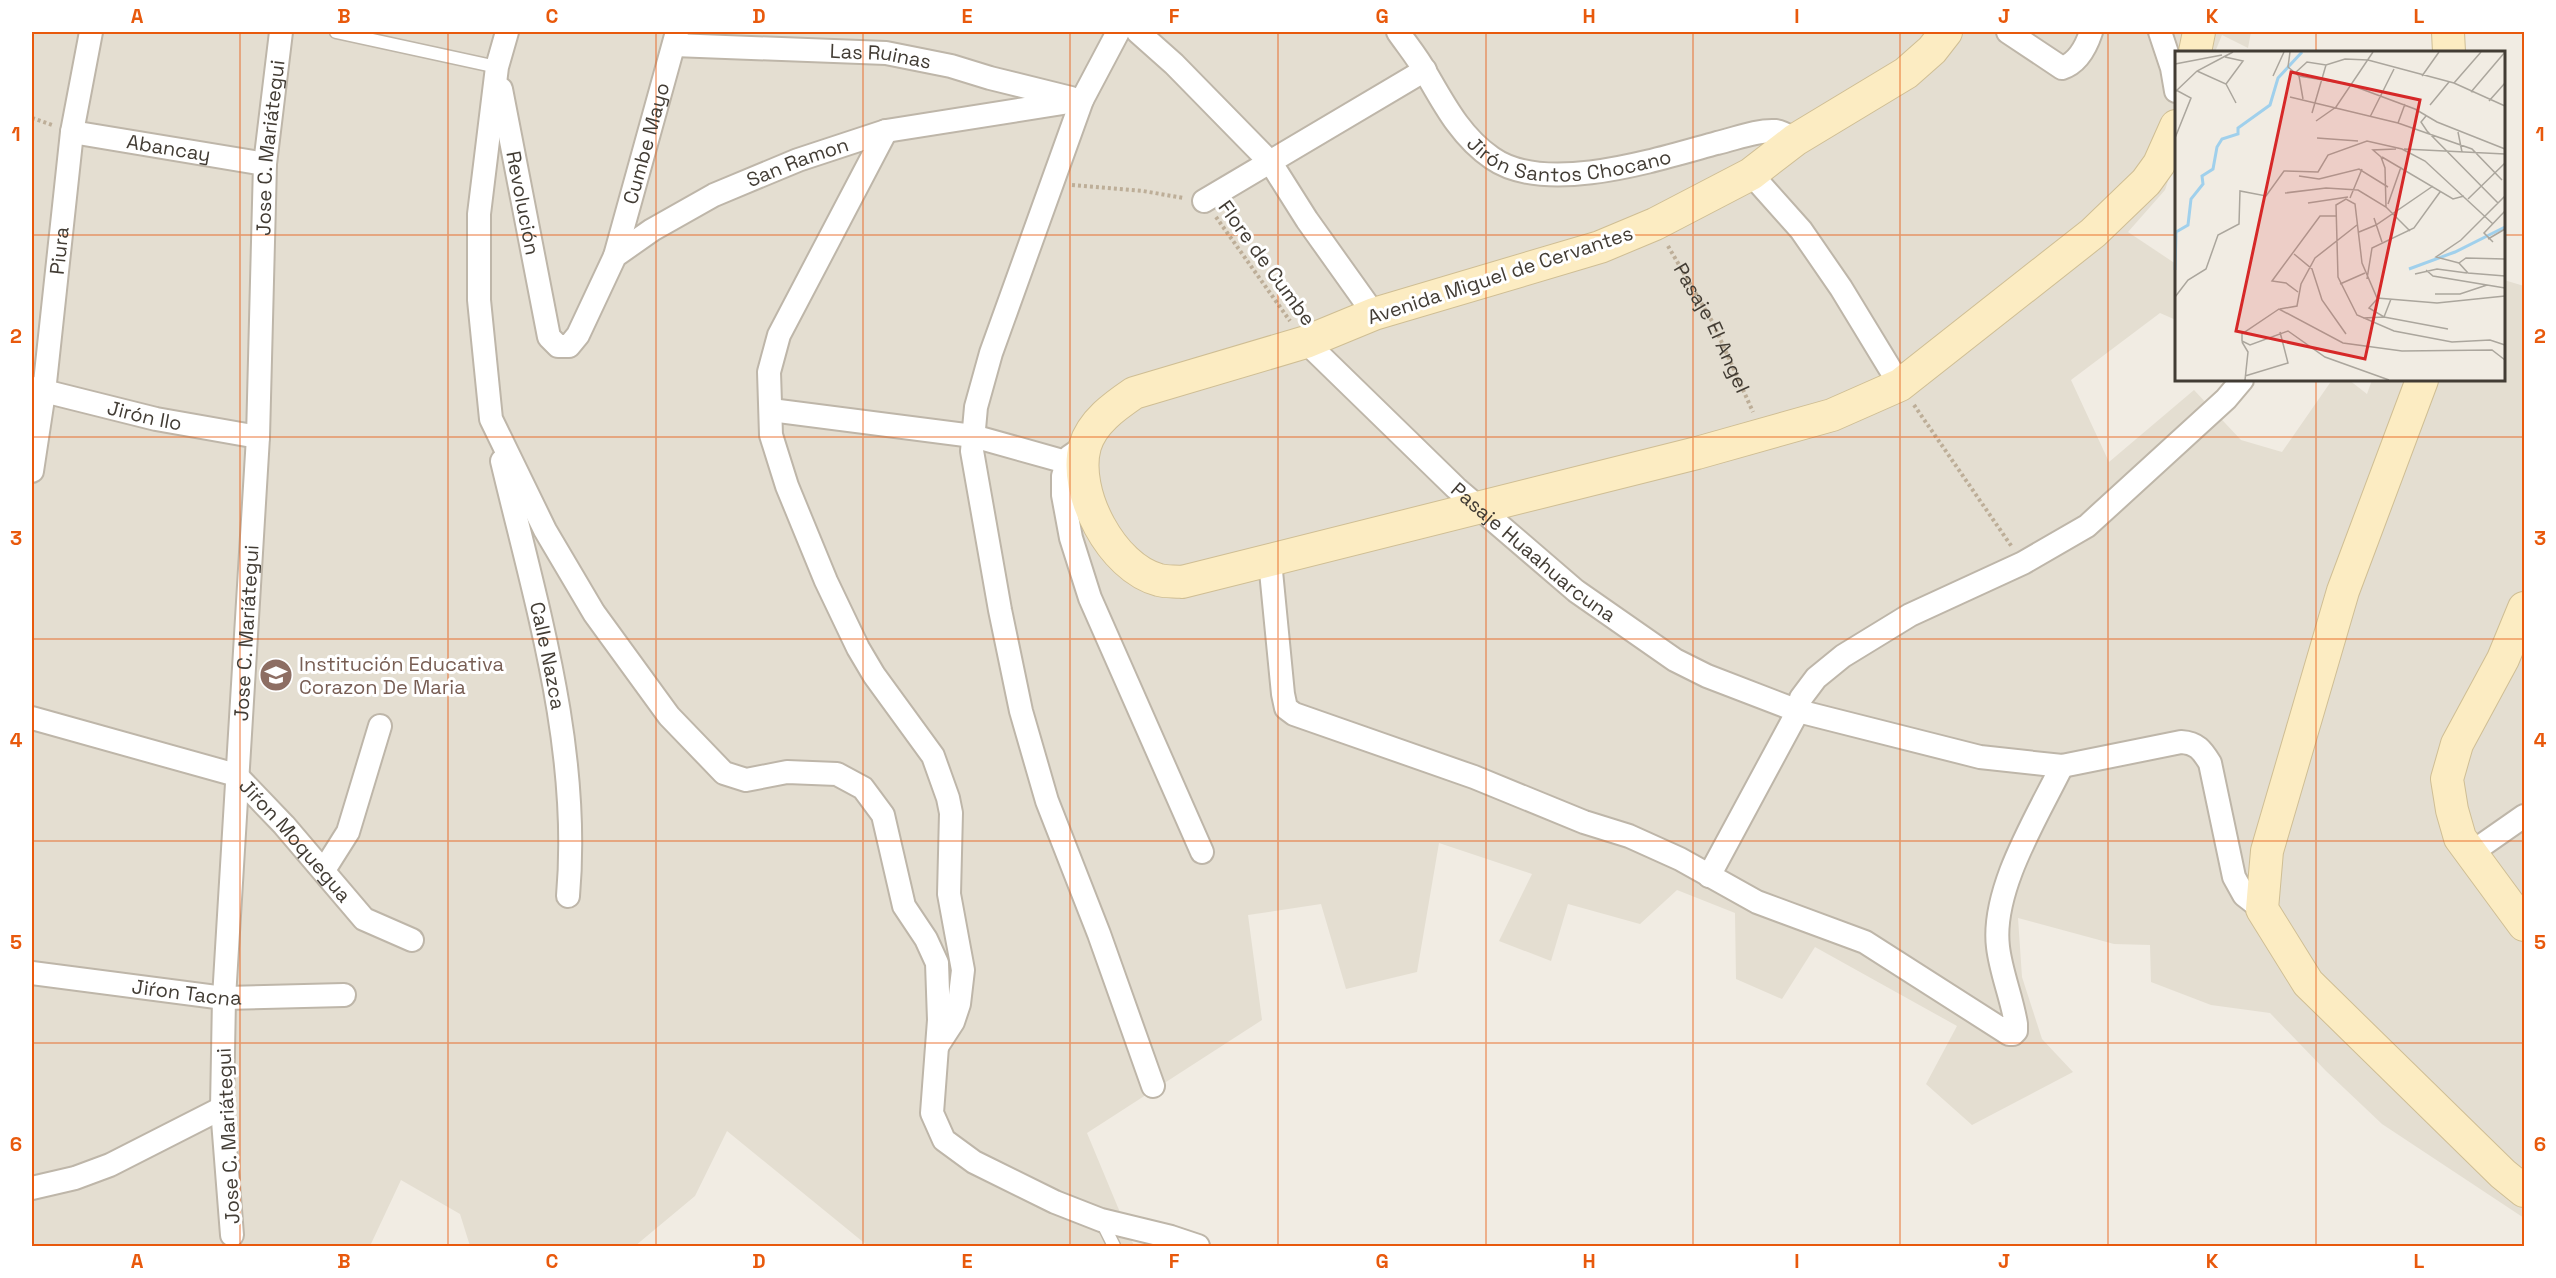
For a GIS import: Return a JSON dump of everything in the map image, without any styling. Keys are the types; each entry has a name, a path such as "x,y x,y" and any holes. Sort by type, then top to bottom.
{"street":[{"name":"Piura","path":"32,471 38,390 72,132 91,32"},
{"name":"Jose C. Mariátegui","path":"232,1235 222,1108 224,998 258,437 265,164 280,32"},
{"name":"Revolución","path":"491,32 549,337 558,346 569,346 578,335"},
{"path":"507,32 497,67 479,214 478,300 491,419 545,530 594,613 669,716 724,773 746,780 787,772 837,774 862,788 884,815 904,906 938,963 939,1020 932,1113 944,1140 974,1162 1055,1202 1101,1220 1198,1246"},
{"path":"1118,32 1082,100 1054,184 991,353 976,408 972,451 985,529 1022,711 1047,801 1099,934 1153,1086"},
{"path":"1138,32 1174,64 1271,163 1307,220 1374,314"},
{"name":"Jirón Santos Chocano","path":"1398,32 1425,70 1448,112 1471,141 1493,160 1522,172 1556,175 1620,168 1760,132 1784,133 1795,140"},
{"name":"Avenida Miguel de Cervantes","path":"1075,454 1111,408 1134,393 1306,342 1374,314 1600,247 1655,224 1751,174 1795,140 1906,73 1932,50 1946,32"},
{"path":"2008,32 2062,68 2075,63 2091,32"},
{"path":"2160,32 2175,85"},
{"path":"2195,51 2199,32"},
{"path":"2448,32 2449,51"},
{"name":"Las Ruinas","path":"675,38 886,53 951,66 990,78 1082,100"},
{"name":"Cumbe Mayo","path":"615,256 675,38"},
{"path":"1204,201 1425,70"},
{"name":"San Ramon","path":"578,335 615,256 652,230 714,195 798,160 885,131 1082,100"},
{"path":"1075,454 1083,471 1088,498 1098,524 1116,551 1136,568 1159,580 1182,582 1697,453 1832,415 1900,385 2093,233 2146,182 2159,164 2175,128"},
{"path":"885,131 779,335 769,372 771,435 777,461 826,581 858,648 874,675 933,756 948,798 951,813 949,894 963,970 959,1004 953,1022 936,1048"},
{"name":"Abancay","path":"72,132 265,164"},
{"path":"1751,174 1801,230 1841,288 1900,385"},
{"name":"Pasaje Huaahuarcuna","path":"1306,342 1456,488 1576,591 1675,660 1707,676 1798,711 1980,757 2062,766 2181,742 2194,743 2203,751 2210,763 2234,877 2244,895 2262,909"},
{"path":"1709,876 1798,711 1801,698 1816,678 1843,656 1910,615 2023,563 2087,526 2226,399 2241,381"},
{"path":"2422,381 2343,591 2267,851 2262,909 2308,983 2503,1174 2524,1191"},
{"name":"Jirón Ilo","path":"38,390 156,419 258,437"},
{"path":"771,410 974,436 1075,454"},
{"name":"Calle Nazca","path":"491,419 555,681 571,840 568,896"},
{"path":"1075,454 1063,476 1063,495 1071,538 1090,598 1202,852"},
{"path":"1270,561 1286,708 1294,714 1412,754 1584,822 1629,836 1680,859 1757,902 1865,942 2004,1033 2013,1034 2016,1031 2016,1024 1998,948 1997,919 2001,899 2015,863 2062,766"},
{"path":"2524,608 2503,659 2457,744 2447,778 2452,810 2460,838 2524,925"},
{"name":"Jiŕon Moquegua","path":"32,718 236,775 324,870 364,919 412,940"},
{"path":"324,870 348,832 380,726"},
{"path":"2471,853 2524,816"},
{"name":"Jiŕon Tacna","path":"32,973 224,998 344,995"},
{"path":"32,1188 75,1178 110,1165 222,1108"}],"lane":[{"path":"336,32 497,67"},
{"path":"1101,1220 1114,1246"}],"path":[{"path":"1054,184 1143,191 1204,201"},
{"name":"Flore de Cumbe","path":"1204,201 1306,342"},
{"name":"Pasaje El Angel","path":"1655,224 1713,323 1763,435"},
{"path":"1900,385 2023,563"}],"shaded area":[{"path":"32,32 2251,32 2248,48 2222,35 2215,51 2175,51 2175,160 2165,190 2128,232 2175,263 2175,320 2160,313 2071,380 2109,462 2194,390 2241,440 2282,452 2331,381 2350,381 2367,394 2372,381 2505,381 2505,280 2524,286 2524,1218 2382,1124 2270,1013 2211,1005 2151,982 2150,945 2114,944 2018,918 2022,977 2042,1039 2073,1072 1972,1125 1926,1084 1957,1026 1815,947 1782,999 1736,979 1735,913 1677,890 1640,924 1568,904 1551,961 1499,941 1532,874 1439,843 1417,972 1346,989 1321,904 1248,915 1262,1020 1087,1133 1134,1246 868,1246 727,1131 695,1196 635,1246 470,1246 460,1214 401,1180 370,1246 32,1246"}],"place":[{"name":"Institución Educativa Corazon De Maria","path":"276,675"}]}
